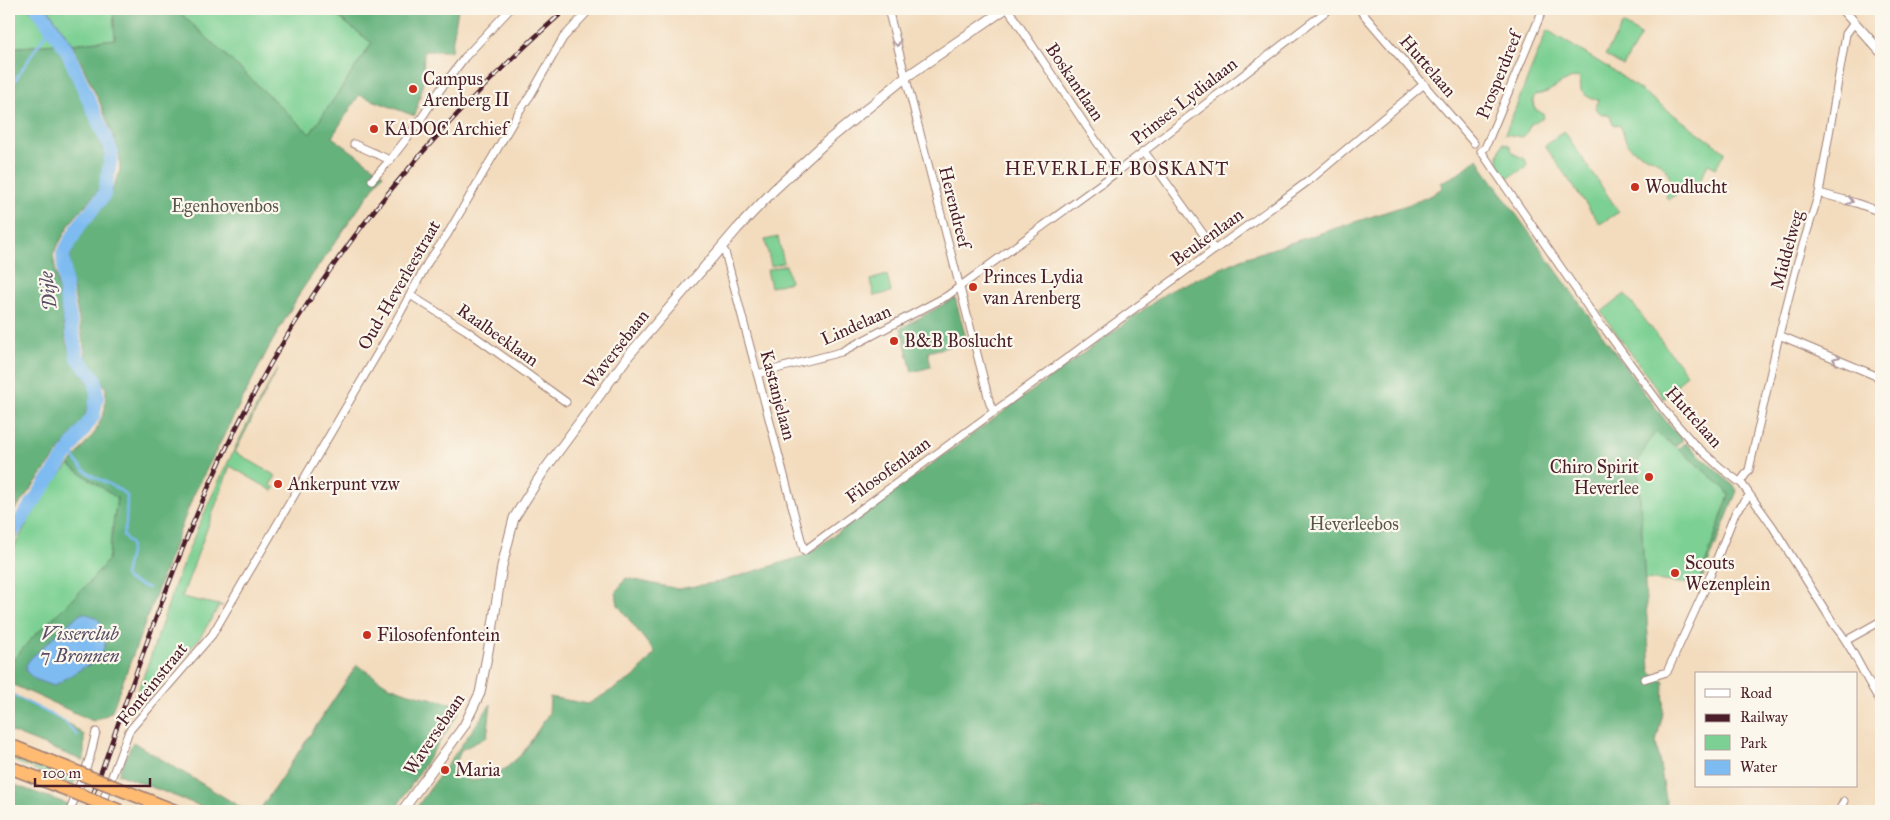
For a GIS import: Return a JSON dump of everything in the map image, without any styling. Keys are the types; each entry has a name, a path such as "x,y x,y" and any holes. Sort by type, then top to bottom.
{"highway":[{"path":"9,745 175,811"},
{"path":"9,766 120,811"}],"street":[{"path":"372,180 417,125 465,57 510,9"},
{"name":"Oud-Heverleestraat","path":"243,583 410,295 563,38 590,9"},
{"name":"Herendreef","path":"888,9 992,413"},
{"name":"Waversebaan","path":"402,811 464,726 480,693 502,566 518,512 543,472 629,355 721,247 774,190 821,147 906,77 1007,9"},
{"name":"Boskantlaan","path":"1007,9 1117,172"},
{"name":"Prinses Lydialaan","path":"960,287 1144,152 1329,9"},
{"name":"Huttelaan","path":"1359,9 1474,143"},
{"name":"Prosperdreef","path":"1481,151 1485,148 1543,9"},
{"path":"1842,9 1880,47"},
{"name":"Middelweg","path":"1740,482 1749,470 1779,335 1798,261 1819,193 1846,34 1854,23"},
{"name":"Beukenlaan","path":"1000,406 1323,170 1424,84"},
{"path":"354,144 390,160"},
{"name":"Huttelaan","path":"1481,151 1601,326 1665,411 1693,443 1740,482 1773,527 1835,626 1847,640 1881,702"},
{"path":"1144,152 1214,249"},
{"path":"1819,193 1881,212"},
{"name":"Kastanjelaan","path":"721,247 724,251 804,551"},
{"name":"Lindelaan","path":"757,374 840,352 931,306 960,287"},
{"name":"Raalbeeklaan","path":"410,295 480,340 566,402"},
{"path":"1779,335 1881,378"},
{"name":"Filosofenlaan","path":"804,551 1000,406"},
{"path":"1644,679 1667,672 1704,591 1736,511 1749,496"},
{"name":"Fonteinstraat","path":"99,811 130,731 212,635 243,583"},
{"path":"1847,640 1881,621"},
{"path":"70,811 90,757 96,732"},
{"path":"1839,811 1844,801"}],"green space":[{"path":"9,9 30,9 56,44 9,48"},
{"path":"48,9 113,9 115,39 72,44"},
{"name":"Egenhovenbos","path":"113,9 176,9 310,134 372,43 337,16 340,9 458,9 451,51 424,51 423,83 415,116 359,95 332,137 383,174 301,291 267,351 193,496 111,713 93,721 9,683 9,665 31,639 88,584 108,560 117,498 69,465 96,431 105,410 106,388 86,357 70,273 70,256 80,234 108,201 120,170 119,151 100,103 72,44 115,39"},
{"path":"176,9 340,9 337,16 372,43 310,134"},
{"path":"1623,24 1641,35 1623,66 1605,55"},
{"path":"1547,30 1617,73 1725,152 1716,168 1708,164 1695,191 1685,189 1669,199 1666,197 1670,182 1669,174 1665,168 1655,160 1630,147 1620,126 1613,124 1610,116 1600,113 1596,108 1598,100 1588,97 1581,91 1578,77 1535,95 1533,99 1534,108 1543,114 1544,118 1531,124 1526,134 1522,137 1505,134"},
{"path":"56,44 89,109 104,153 105,167 101,187 71,222 53,254 66,341 72,360 91,387 90,400 84,418 9,518 9,48"},
{"path":"1564,131 1619,212 1600,224 1545,146"},
{"path":"1503,143 1509,145 1514,154 1525,159 1527,164 1525,168 1508,178 1498,161"},
{"name":"Heverleebos","path":"1478,158 1483,168 1639,386 1683,440 1675,446 1655,432 1638,463 1650,671 1664,682 1663,713 1656,742 1668,811 414,811 491,704 487,737 461,750 453,772 472,781 505,769 523,753 549,713 550,697 588,704 634,677 655,653 618,605 616,592 626,578 678,589 719,582 807,555 1169,291 1244,258 1413,203 1432,195 1443,187 1440,183 1458,174"},
{"path":"778,237 784,263 771,266 765,240"},
{"path":"786,265 790,282 771,287 767,270"},
{"path":"887,275 891,292 874,296 870,280"},
{"path":"1625,294 1687,374 1664,399 1601,312"},
{"path":"955,298 967,342 928,352 931,367 912,372 901,328"},
{"path":"278,368 235,452 276,476 270,485 275,488 273,491 230,466 182,597 223,606 219,606 201,636 145,702 130,708 196,531 235,448"},
{"path":"1655,432 1678,448 1724,488 1729,495 1698,585 1644,579 1638,463"},
{"path":"1686,443 1735,487 1737,491 1701,582 1698,585 1729,495 1724,488 1678,448"},
{"path":"69,465 117,498 108,560 88,584 31,639 9,665 9,556 43,494"},
{"path":"357,665 387,685 409,693 458,705 458,714 394,811 259,811"},
{"path":"9,692 71,725 84,735 84,761 9,731"},
{"path":"133,742 247,811 213,811 118,774"},
{"path":"9,753 75,780 73,785 9,759"},
{"path":"9,783 68,804 65,811 9,811"}],"water":[{"path":"30,9 48,9 72,44 66,49 56,44"},
{"name":"Visserclub 7 Bronnen","path":"83,613 94,617 100,622 106,640 100,656 94,663 54,686 34,679 26,671 26,665 30,659 76,617"}],"waterway":[{"name":"Dijle","path":"9,537 93,416 97,397 95,379 77,357 66,298 63,254 79,226 104,195 112,152 66,49 38,9"},
{"path":"9,100 12,85 48,30"},
{"path":"71,447 76,460 82,468 127,496 126,524 123,535 131,547 125,576 128,580 148,588"},
{"path":"9,693 64,721 78,736"}],"railway":[{"path":"87,811 149,636 200,506 251,399 287,337 326,276 368,218 414,162 462,109 566,9"}],"place":[{"name":"Campus Arenberg II","path":"413,89"},
{"name":"KADOC Archief","path":"374,129"},
{"name":"Woudlucht","path":"1635,187"},
{"name":"Princes Lydia van Arenberg","path":"973,287"},
{"name":"B&B Boslucht","path":"894,341"},
{"name":"Chiro Spirit Heverlee","path":"1649,477"},
{"name":"Ankerpunt vzw","path":"278,484"},
{"name":"Scouts Wezenplein","path":"1675,573"},
{"name":"Filosofenfontein","path":"367,635"},
{"name":"Maria","path":"445,770"}],"district":[{"name":"HEVERLEE BOSKANT","path":"1117,168"}]}
